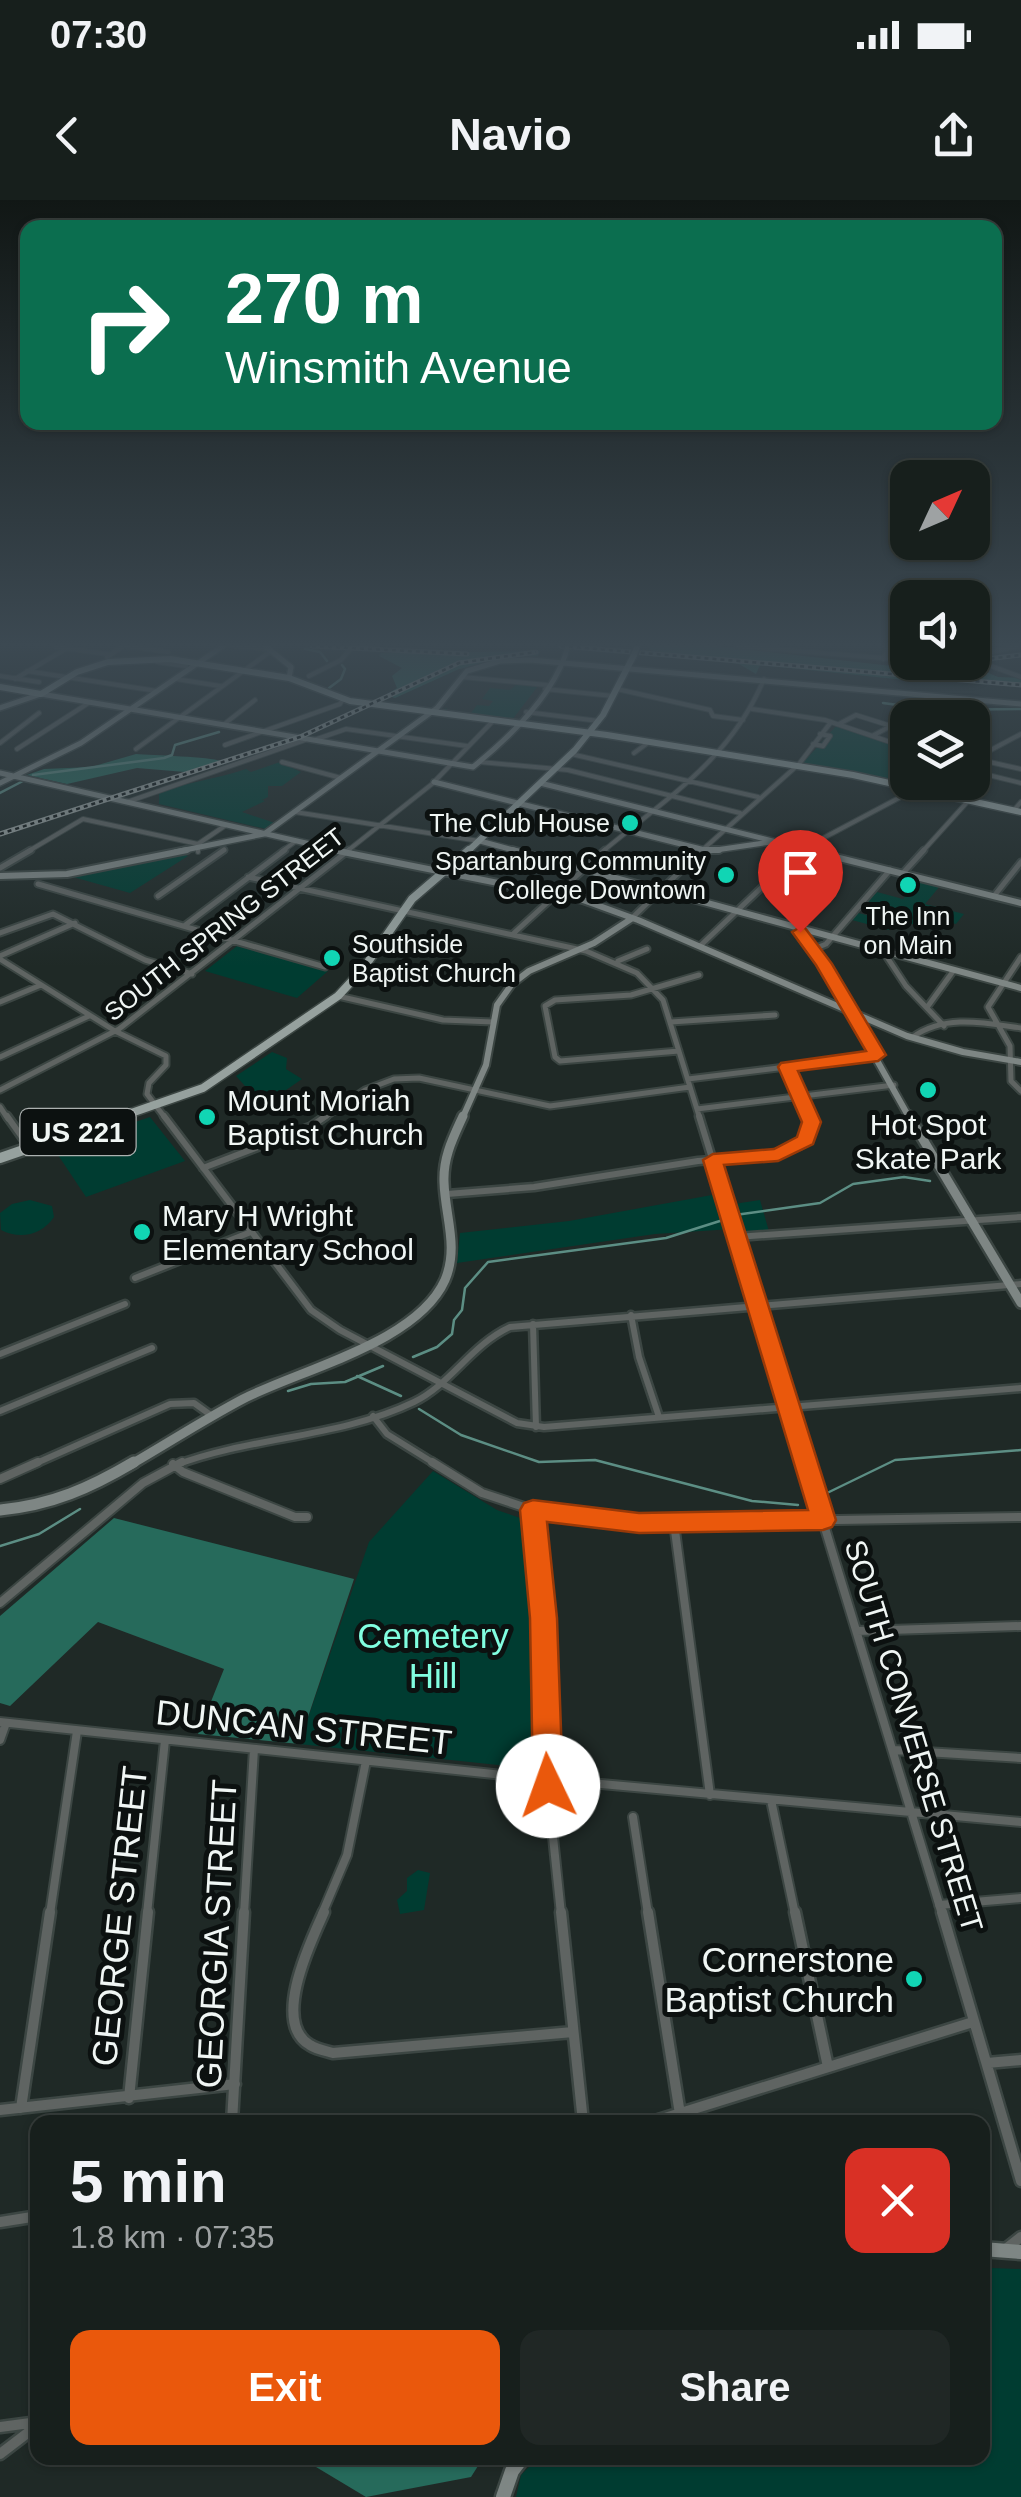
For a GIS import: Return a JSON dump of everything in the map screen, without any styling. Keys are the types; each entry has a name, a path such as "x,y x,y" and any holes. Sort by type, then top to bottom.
{"main road":[{"path":"719,753 890,783"},
{"name":"US 221","path":"0,1158 156,1106 219,1080 338,996 371,959 404,909 570,754"},
{"path":"969,800 1018,811"}],"street":[{"path":"0,779 62,753"},
{"path":"126,802 266,753"},
{"path":"0,876 59,876 264,834 376,753"},
{"path":"387,753 472,767 489,753"},
{"path":"416,757 419,753"},
{"name":"SOUTH SPRING STREET","path":"0,1090 115,1032 434,782 461,753"},
{"path":"513,934 554,892 690,782 718,753"},
{"path":"0,1510 40,1506 85,1491 263,1388 368,1345 416,1316 444,1282 454,1245 446,1154 488,1059 497,1004 520,977 580,950 631,919 806,753"},
{"path":"570,754 758,797"},
{"path":"282,762 341,778"},
{"path":"480,762 558,769 740,813"},
{"path":"990,762 1021,769"},
{"path":"14,776 345,852 554,892 700,946 852,1016 971,1055 1016,1062"},
{"path":"990,776 1021,784"},
{"path":"434,782 702,849 725,851 762,843"},
{"path":"540,783 1021,902"},
{"path":"700,946 803,848 895,800"},
{"path":"902,873 969,800"},
{"path":"1018,811 1021,802"},
{"path":"295,812 480,841 1021,988"},
{"path":"0,868 83,819 199,848 214,857"},
{"path":"199,848 226,825"},
{"path":"723,829 762,843 803,848"},
{"path":"184,926 296,841"},
{"path":"158,896 224,850"},
{"path":"994,896 1021,862"},
{"path":"814,949 823,947 890,870"},
{"name":"SOUTH CONVERSE STREET","path":"248,877 580,950 616,962 656,990 671,1022 789,1406 1021,2180"},
{"path":"38,884 325,967"},
{"path":"766,885 814,949 878,1055 968,1220 1021,1303"},
{"path":"0,933 51,914 144,960 193,974"},
{"path":"0,958 75,923"},
{"path":"616,962 647,950"},
{"path":"882,950 906,986 944,1026"},
{"path":"1021,957 989,1003 1016,1062 1011,1081 1021,1091"},
{"path":"0,958 115,1032 166,1056 166,1065 147,1087 156,1106 312,1310 368,1345 517,1423 536,1427 1021,1388"},
{"path":"928,1006 954,970"},
{"path":"679,1051 564,1062 554,1057 545,1006 555,1000 631,996 700,975"},
{"path":"0,1002 42,984"},
{"path":"338,996 443,1020 493,1022"},
{"path":"0,1056 90,1015"},
{"path":"671,1022 775,1015"},
{"path":"914,1037 922,1029 944,1026 1021,1028"},
{"path":"203,1168 310,1127 382,1082 413,1078 522,1103 564,1106 878,1055"},
{"path":"447,1194 534,1187 713,1160 769,1157 801,1145 812,1128 787,1067"},
{"path":"697,1109 894,1086"},
{"path":"0,1108 30,1148"},
{"path":"737,1237 1021,1217"},
{"path":"135,1278 251,1232"},
{"path":"0,1604 143,1483 173,1464 231,1444 301,1436 411,1404 484,1339 510,1328 1021,1284"},
{"path":"0,1354 125,1304"},
{"path":"632,1315 639,1357 659,1417"},
{"path":"534,1324 536,1427"},
{"path":"0,1411 152,1348"},
{"path":"0,1478 170,1404 194,1403 212,1416"},
{"path":"372,1416 387,1434 482,1493 533,1510 639,1523 1021,1518"},
{"path":"173,1464 183,1472 307,1518"},
{"path":"533,1510 543,1618 547,1779 582,2115"},
{"path":"674,1522 710,1794"},
{"path":"857,1630 1021,1626"},
{"path":"0,1740 3,1722"},
{"name":"DUNCAN STREET","path":"3,1722 547,1779 1021,1822"},
{"path":"21,2108 77,1731"},
{"name":"GEORGE STREET","path":"129,2098 164,1740"},
{"name":"GEORGIA STREET","path":"232,2115 254,1750"},
{"path":"894,1750 1021,1758"},
{"path":"366,1760 349,1850 292,1996 293,2022 298,2034 313,2048 333,2053 573,2032"},
{"path":"771,1800 828,2067"},
{"path":"632,1818 680,2114"},
{"path":"938,1905 1021,1898"},
{"path":"676,2115 973,2022"},
{"path":"987,2063 1021,2060"},
{"path":"0,2110 234,2084"},
{"path":"0,2222 30,2217"},
{"path":"1014,2250 1021,2238"},
{"path":"0,2427 30,2425"},
{"path":"0,2454 30,2430"},
{"path":"502,2497 518,2465"}],"green space":[{"path":"812,753 890,753 890,779 802,764"},
{"path":"136,754 220,761 185,772 137,768 67,784 27,775 44,769 91,767"},
{"path":"280,762 301,772 282,786 268,786 268,797 262,800 265,801 242,812 275,823 266,829 159,804 159,792"},
{"path":"188,856 130,893 73,877"},
{"path":"920,881 940,886 925,904 964,914 956,924 930,917 923,927 897,920 889,930 852,920 858,913 887,920 893,914 900,915 903,910 881,904 875,909 885,914 861,909 877,892 903,899"},
{"path":"237,946 328,971 297,998 205,971"},
{"path":"272,1052 287,1058 286,1069 302,1079 263,1106 236,1076"},
{"path":"150,1117 185,1161 86,1197 54,1149"},
{"path":"723,1193 727,1205 760,1200 770,1235 737,1237 733,1229 655,1234 457,1263 460,1233 569,1221"},
{"path":"30,1200 52,1206 54,1217 49,1223 37,1232 23,1235 1,1230 0,1213 12,1204"},
{"name":"Cemetery Hill","path":"433,1471 497,1510 523,1519 532,1597 535,1769 299,1744 369,1542"},
{"path":"114,1518 354,1579 299,1744 198,1734 224,1669 98,1622 10,1706 0,1703 0,1616"},
{"path":"418,1870 430,1873 424,1910 400,1914 397,1900 407,1891 407,1878"},
{"path":"990,2268 1021,2269 1021,2497 516,2497 521,2475 531,2465 990,2465"},
{"path":"313,2465 479,2465 471,2477 366,2497"}],"waterway":[{"path":"33,775 164,758 173,753"},
{"path":"0,793 23,781"},
{"path":"735,1215 820,1203 853,1184 904,1177 930,1181"},
{"path":"413,1357 437,1347 452,1334 454,1320 462,1310 465,1288 488,1262 666,1238 723,1220"},
{"path":"358,1376 383,1366"},
{"path":"288,1391 358,1376"},
{"path":"358,1376 401,1396"},
{"path":"419,1409 461,1435 539,1462 595,1460 752,1501 798,1505"},
{"path":"825,1494 895,1460 1021,1450"},
{"path":"0,1546 39,1534 80,1509"}],"railway":[{"path":"0,834 250,753"}],"place":[{"name":"The Club House","path":"630,823"},
{"name":"Spartanburg Community College Downtown","path":"726,875"},
{"name":"The Inn on Main","path":"908,885"},
{"name":"Southside Baptist Church","path":"332,958"},
{"name":"Hot Spot Skate Park","path":"928,1090"},
{"name":"Mount Moriah Baptist Church","path":"207,1117"},
{"name":"Mary H Wright Elementary School","path":"142,1232"},
{"name":"Cornerstone Baptist Church","path":"914,1979"}],"route":[{"path":"548,1786 542,1599 533,1510 639,1523 823,1520 713,1160 778,1155 794,1150 806,1140 811,1122 787,1067 878,1055 824,964 800,932"}]}
